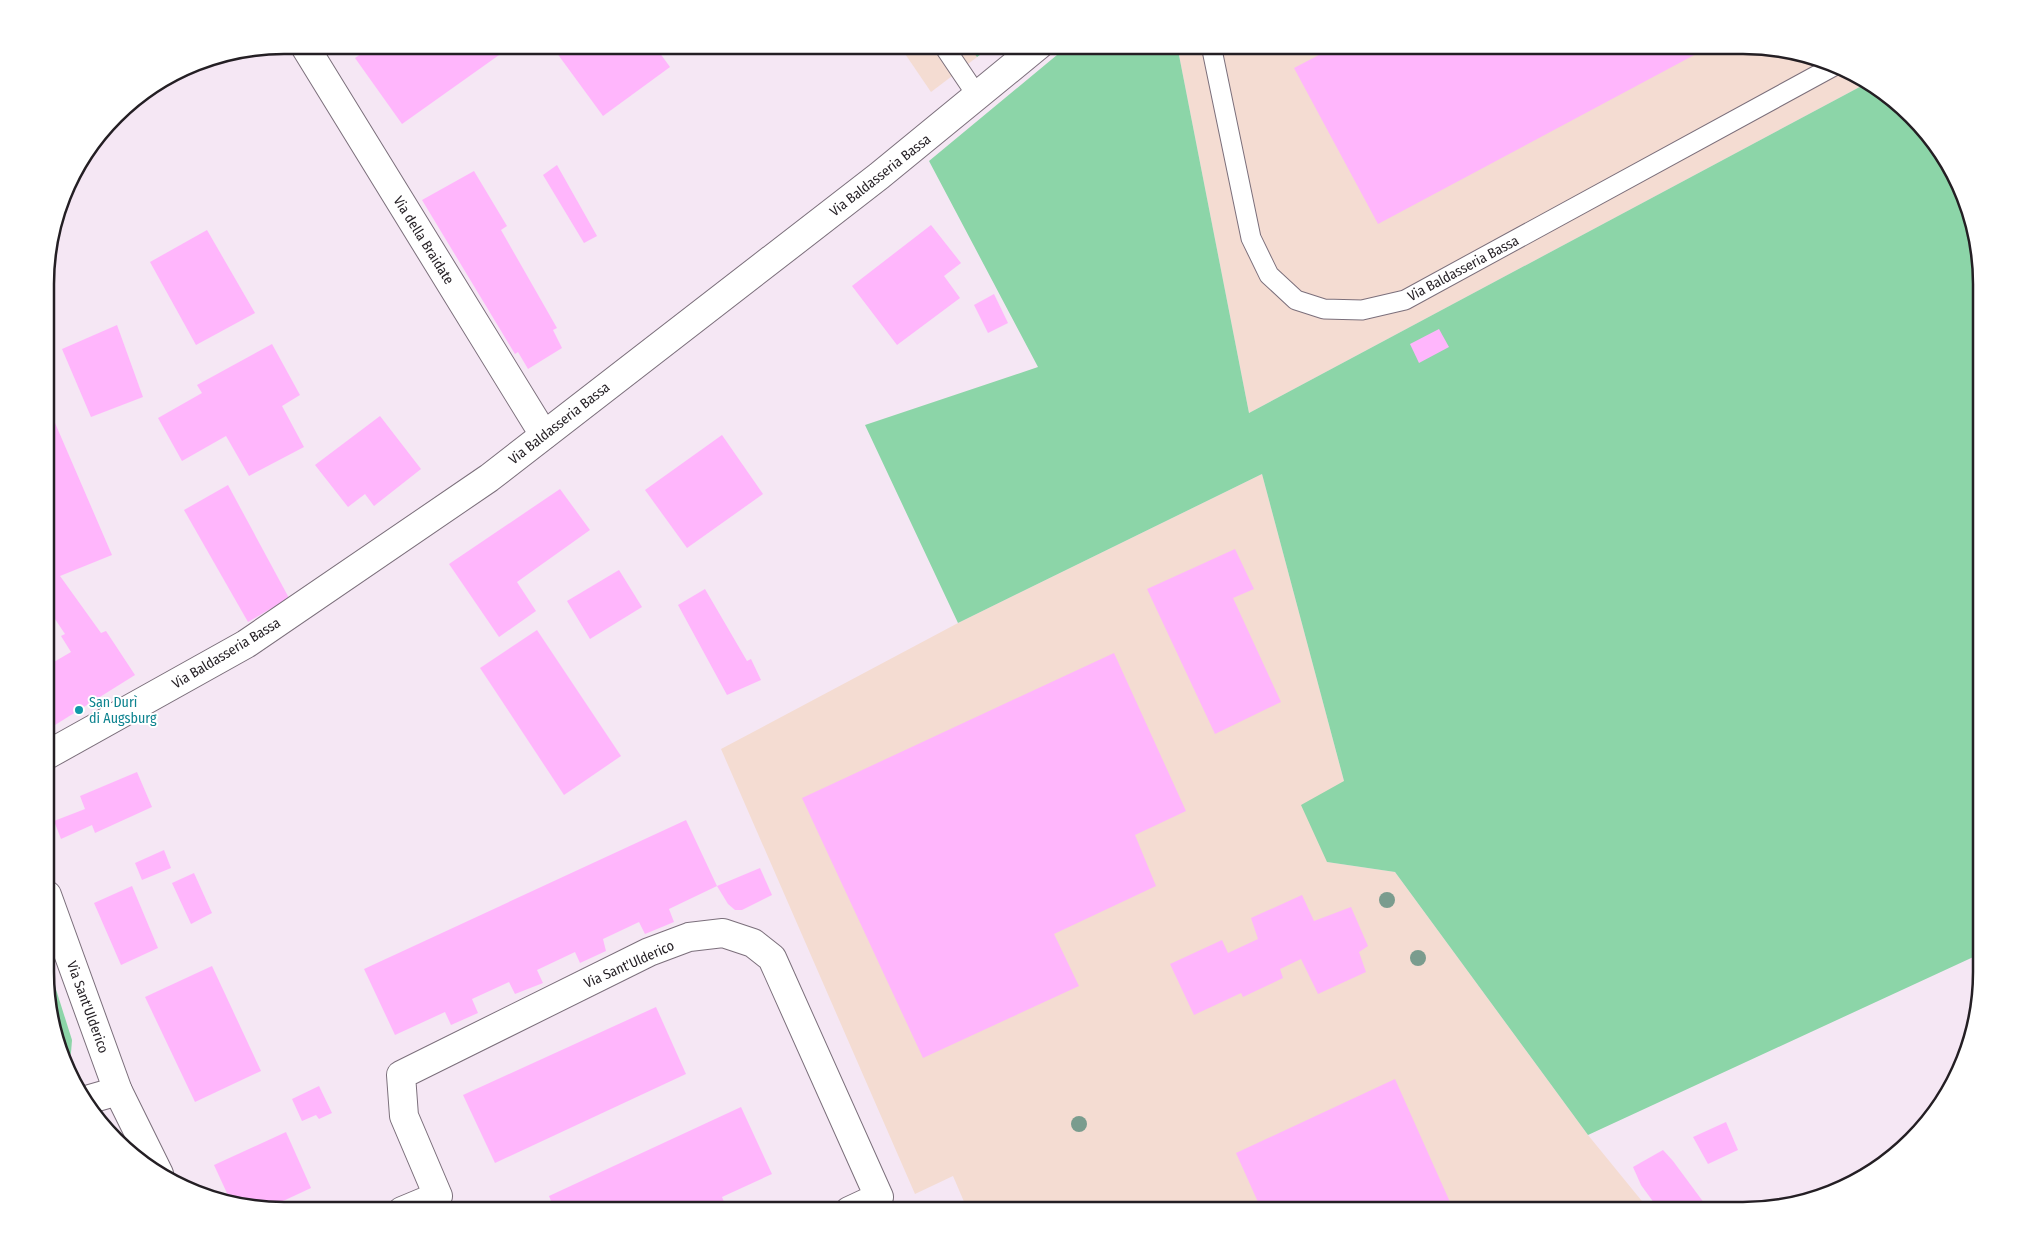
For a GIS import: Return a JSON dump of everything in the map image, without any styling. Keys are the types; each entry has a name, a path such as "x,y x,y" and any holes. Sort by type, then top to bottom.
{"street":[{"name":"Via della Braidate","path":"310,54 544,435"},
{"name":"Via Baldasseria Bassa","path":"54,751 246,644 489,478 879,176 1028,54"},
{"name":"Via Sant'Ulderico","path":"54,914 139,1150"},
{"name":"Via Sant'Ulderico","path":"424,1202 438,1196 404,1116 401,1074 649,952 689,937 723,933 753,943 772,958 880,1197 869,1202"},
{"path":"91,1098 118,1091"}],"lane":[{"path":"949,54 978,97"},
{"name":"Via Baldasseria Bassa","path":"1213,54 1251,238 1269,275 1296,300 1324,309 1362,310 1405,300 1827,70"}],"shaded area":[{"path":"905,54 981,54 931,92"},
{"path":"1179,54 1759,54 1788,58 1817,66 1845,77 1861,86 1249,413"},
{"path":"1262,474 1344,781 1327,862 1395,872 1588,1135 1643,1202 964,1202 953,1176 915,1194 721,749 958,623"}],"green space":[{"path":"1058,54 1179,54 1249,413 1861,86 1883,101 1906,121 1926,144 1950,182 1965,224 1973,268 1973,957 1588,1135 1395,872 1327,862 1301,805 1344,781 1262,474 958,623 865,425 1038,367 929,161"},
{"path":"54,983 72,1040 69,1056 58,1017"}],"building":[{"path":"361,54 500,54 402,124 355,58"},
{"path":"558,54 661,54 670,67 603,116"},
{"path":"1321,54 1696,54 1378,224 1294,68"},
{"path":"557,165 597,236 584,243 543,175"},
{"path":"474,171 507,226 501,230 557,328 553,330 562,348 528,369 518,352 515,354 422,200"},
{"path":"931,225 961,263 944,276 960,298 897,345 852,286"},
{"path":"207,230 255,313 196,345 150,262"},
{"path":"994,294 1008,323 988,333 974,305"},
{"path":"117,325 143,397 91,417 62,349"},
{"path":"1439,329 1449,347 1419,363 1410,344"},
{"path":"272,344 300,395 282,406 304,447 249,476 226,436 182,461 158,418 202,393 197,385"},
{"path":"380,416 421,469 374,506 365,494 348,507 315,465"},
{"path":"54,421 112,555 60,576 101,633 106,631 135,675 54,726 54,662 71,652 61,636 65,634 54,618"},
{"path":"722,435 763,494 687,548 645,490"},
{"path":"228,485 289,598 248,622 184,510"},
{"path":"560,489 590,530 517,582 536,611 499,637 449,564"},
{"path":"1235,549 1254,589 1233,598 1281,702 1215,734 1147,589"},
{"path":"619,570 642,607 590,639 567,601"},
{"path":"705,589 747,661 751,659 761,680 727,695 678,605"},
{"path":"537,630 621,756 564,795 480,668"},
{"path":"1114,653 1186,811 1135,835 1156,886 1054,934 1079,986 923,1058 802,798"},
{"path":"137,772 152,807 95,833 92,825 61,839 54,821 85,809 80,796"},
{"path":"686,820 717,886 669,909 674,922 645,934 639,922 603,939 606,951 580,963 575,952 537,970 543,983 515,994 509,982 472,999 478,1013 451,1025 445,1012 395,1035 364,969"},
{"path":"164,850 171,868 142,880 135,863"},
{"path":"760,868 772,895 742,910 735,910 728,904 717,886"},
{"path":"194,873 212,913 191,924 172,883"},
{"path":"132,886 158,948 121,965 94,903"},
{"path":"1302,895 1314,921 1351,907 1368,946 1359,952 1366,972 1318,994 1301,959 1280,969 1283,978 1243,997 1241,993 1194,1015 1170,964 1222,940 1228,953 1258,939 1251,918"},
{"path":"212,966 261,1071 195,1102 145,997"},
{"path":"656,1007 686,1074 495,1163 463,1095"},
{"path":"1395,1079 1450,1202 1258,1202 1236,1153"},
{"path":"319,1086 332,1113 319,1119 316,1115 302,1121 292,1099"},
{"path":"741,1107 772,1174 722,1197 724,1202 551,1202 549,1196"},
{"path":"1726,1122 1738,1150 1708,1164 1693,1137"},
{"path":"286,1132 311,1188 281,1202 239,1198 228,1195 214,1165"},
{"path":"1663,1150 1703,1202 1653,1202 1641,1185 1633,1167"}],"place":[{"name":"San Durì di Augsburg","path":"79,710"}]}
